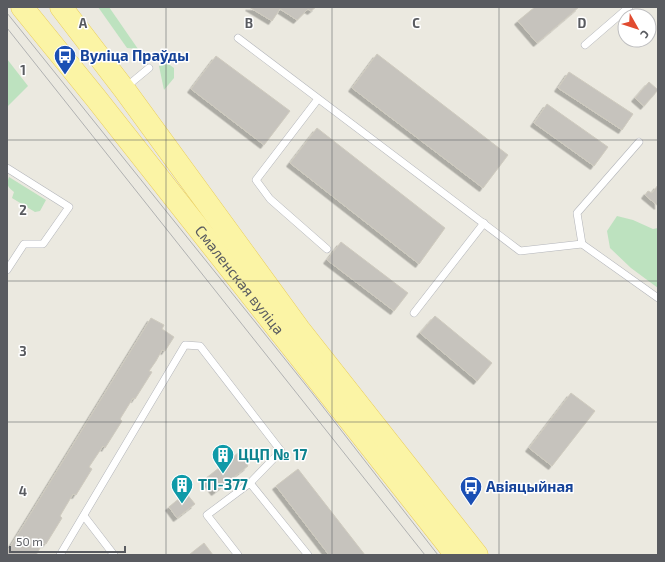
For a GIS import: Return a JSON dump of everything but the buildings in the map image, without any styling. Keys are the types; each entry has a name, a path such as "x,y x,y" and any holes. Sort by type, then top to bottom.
{"main road":[{"name":"Смаленская вуліца","path":"22,7 110,116 456,555"},
{"name":"Смаленская вуліца","path":"62,7 124,89 299,330 477,555"}],"lane":[{"path":"585,45 629,7"},
{"path":"238,38 484,223 520,252 582,244 658,298"},
{"path":"124,89 149,68"},
{"path":"318,98 256,180 270,199 327,248"},
{"path":"582,244 576,213 639,142"},
{"path":"7,168 69,207 43,244 24,244 7,270"},
{"path":"414,313 484,223"},
{"path":"60,555 185,345 200,346 281,451 250,483 207,516 238,555"},
{"path":"250,483 308,555"},
{"path":"84,516 114,555"}],"green space":[{"path":"98,7 109,7 138,49 127,48"},
{"path":"7,59 28,86 7,107"},
{"path":"167,63 174,68 174,78 164,90 159,66"},
{"path":"9,177 46,200 40,211 35,212 12,198 14,192 8,186"},
{"path":"617,216 633,220 653,229 658,228 658,288 631,268 610,248 607,231"}],"tram line":[{"path":"7,13 313,394 438,555"},
{"path":"7,28 425,555"}],"place":[{"name":"Вуліца Праўды","path":"65,76"},
{"name":"ЦЦП № 17","path":"223,474"},
{"name":"ТП-377","path":"182,504"},
{"name":"Авіяцыйная","path":"471,506"}]}
